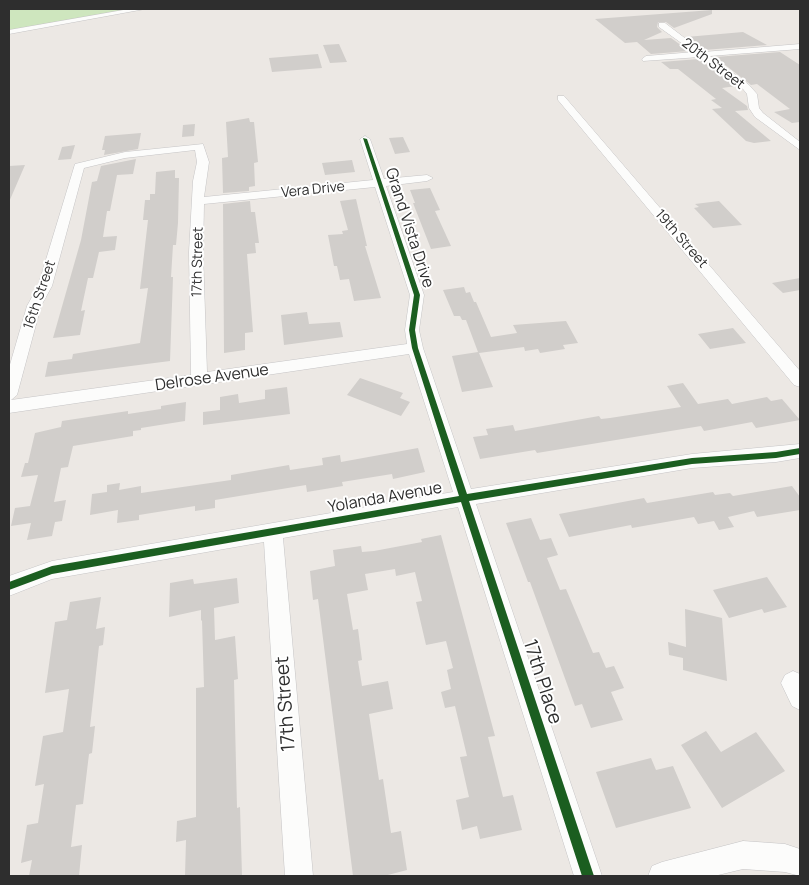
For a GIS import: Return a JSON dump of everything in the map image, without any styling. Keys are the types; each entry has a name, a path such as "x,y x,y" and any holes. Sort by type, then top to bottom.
{"street":[{"path":"9,32 141,9"},
{"name":"20th Street","path":"662,25 746,87 752,94 754,108 759,115 800,146"},
{"path":"646,59 800,46"},
{"path":"785,47 800,56"},
{"name":"19th Street","path":"561,98 800,381"},
{"path":"788,137 800,135"},
{"name":"Grand Vista Drive","path":"365,139 417,295 412,330 415,348 465,498"},
{"name":"17th Street","path":"79,166 125,155 199,146 203,162 199,181 196,252 199,380"},
{"name":"16th Street","path":"9,395 34,306 45,286 79,166"},
{"name":"Vera Drive","path":"199,201 427,178"},
{"name":"Delrose Avenue","path":"9,407 415,348"},
{"name":"Yolanda Avenue","path":"9,586 52,570 465,498 692,461 776,455 800,451"},
{"name":"17th Place","path":"465,498 588,876"},
{"name":"17th Street","path":"273,532 299,876"},
{"path":"662,876 743,855 785,858 800,863"}],"green space":[{"path":"9,9 136,9 9,30"}],"building":[{"path":"712,10 712,14 674,28 666,22 658,22 657,27 662,32 644,40 671,38 689,51 651,54 637,42 625,43 595,19"},
{"path":"743,32 767,45 704,50 686,37"},
{"path":"339,44 347,62 330,63 323,45"},
{"path":"780,52 800,65 800,122 792,123 774,112 790,109 757,84 751,85 715,57"},
{"path":"318,54 322,68 272,72 269,58"},
{"path":"699,59 736,86 722,88 747,106 748,110 735,111 771,141 754,143 746,141 712,109 722,108 711,100 716,99 678,69 670,69 661,62"},
{"path":"249,118 250,122 254,122 258,162 254,163 255,186 249,187 249,191 223,193 222,158 228,157 226,122"},
{"path":"195,124 194,136 182,137 183,125"},
{"path":"141,133 138,149 104,155 105,150 102,150 105,136"},
{"path":"403,137 410,152 395,154 389,138"},
{"path":"75,145 71,159 58,160 62,147"},
{"path":"136,159 133,174 117,175 110,211 107,211 103,237 117,236 115,250 99,252 93,278 88,278 81,311 85,310 80,335 53,338 81,240 92,182 97,181 101,166"},
{"path":"352,160 355,172 325,175 322,163"},
{"path":"25,165 9,202 9,166"},
{"path":"175,170 175,178 179,178 178,223 176,245 173,245 171,277 173,277 170,361 45,377 48,362 72,359 73,354 140,343 148,288 140,289 148,220 143,220 145,200 150,200 150,194 155,194 156,172"},
{"path":"430,188 440,210 435,211 451,246 431,249 413,203 415,203 410,190"},
{"path":"356,199 367,246 365,246 381,298 354,301 349,279 340,280 337,266 334,266 328,235 343,234 342,231 348,230 340,201"},
{"path":"250,201 251,212 255,212 259,243 255,243 256,253 247,254 253,332 245,333 245,350 224,353 223,204"},
{"path":"719,201 742,225 713,228 694,208 699,207 695,204"},
{"path":"800,278 800,290 783,293 772,283"},
{"path":"464,287 466,293 470,292 474,302 476,302 491,337 517,333 513,325 566,321 578,343 563,345 565,349 540,353 538,349 525,351 524,347 479,353 493,387 462,392 452,356 478,352 466,320 462,320 460,316 454,316 443,290"},
{"path":"307,312 309,324 340,322 343,337 284,345 281,315"},
{"path":"733,328 746,343 710,349 698,334"},
{"path":"360,378 403,393 400,398 410,402 401,416 347,395"},
{"path":"683,383 698,404 728,399 732,404 767,397 771,401 782,399 800,420 756,428 752,422 704,431 701,426 537,453 535,450 480,459 473,437 488,435 486,429 513,425 515,431 599,416 601,419 681,407 667,386"},
{"path":"287,387 290,414 203,425 203,412 220,410 220,397 238,394 239,403 265,399 265,390"},
{"path":"186,402 185,421 141,428 141,430 133,431 133,436 73,446 68,467 61,468 54,502 66,500 62,521 55,522 52,536 27,540 31,523 11,526 15,508 30,506 38,475 21,477 25,463 28,463 35,433 61,427 62,421 128,411 128,414 161,409 161,406"},
{"path":"418,448 425,472 393,479 392,474 342,482 343,486 307,492 306,485 215,500 215,508 195,511 195,506 139,515 139,520 117,523 118,510 90,515 92,494 107,492 107,485 120,483 119,490 141,486 141,493 231,480 231,475 289,465 290,470 323,465 322,458 340,455 341,462"},
{"path":"792,486 800,497 800,510 757,517 754,511 728,517 734,527 719,530 714,521 698,524 694,517 632,528 631,525 569,537 559,514 644,498 647,503 713,492 715,495 730,493 733,496"},
{"path":"531,518 540,540 551,538 558,555 547,558 560,590 566,589 593,653 599,652 606,668 614,666 624,688 611,692 623,720 591,728 582,704 575,706 530,582 528,582 506,523"},
{"path":"441,535 495,736 488,737 503,797 513,795 522,830 480,839 477,826 462,830 456,800 469,797 460,757 467,756 455,706 445,708 441,692 451,689 447,670 453,668 446,641 426,645 416,602 422,601 415,572 396,576 395,569 365,574 368,590 347,594 353,630 358,629 362,660 358,661 362,686 388,681 393,709 369,714 379,780 383,779 391,833 401,831 407,870 384,876 353,876 318,599 313,600 310,571 335,566 333,550 361,546 362,552 374,551 422,542 421,539"},
{"path":"767,577 787,607 764,613 762,609 729,618 713,590"},
{"path":"237,578 239,603 214,608 215,640 235,636 238,679 234,680 237,808 240,807 242,876 185,876 186,840 176,842 177,821 196,817 196,688 204,687 202,620 201,610 169,617 170,583 193,579 194,584"},
{"path":"101,597 96,629 105,627 103,645 99,646 90,727 95,726 92,753 89,754 83,804 76,805 71,847 82,845 79,876 29,876 32,860 21,863 27,825 38,823 44,784 35,786 43,736 63,732 69,689 45,693 55,622 67,620 70,602"},
{"path":"685,609 722,618 727,681 683,670 683,658 669,655 668,642 686,647"},
{"path":"706,731 721,752 756,732 785,771 722,808 681,745"},
{"path":"651,758 656,770 673,766 691,808 616,828 596,772"}],"cycle path":[{"path":"365,139 417,295 412,330 415,348 588,876"},
{"path":"9,586 52,570 465,498 692,461 776,455 800,451"}]}
